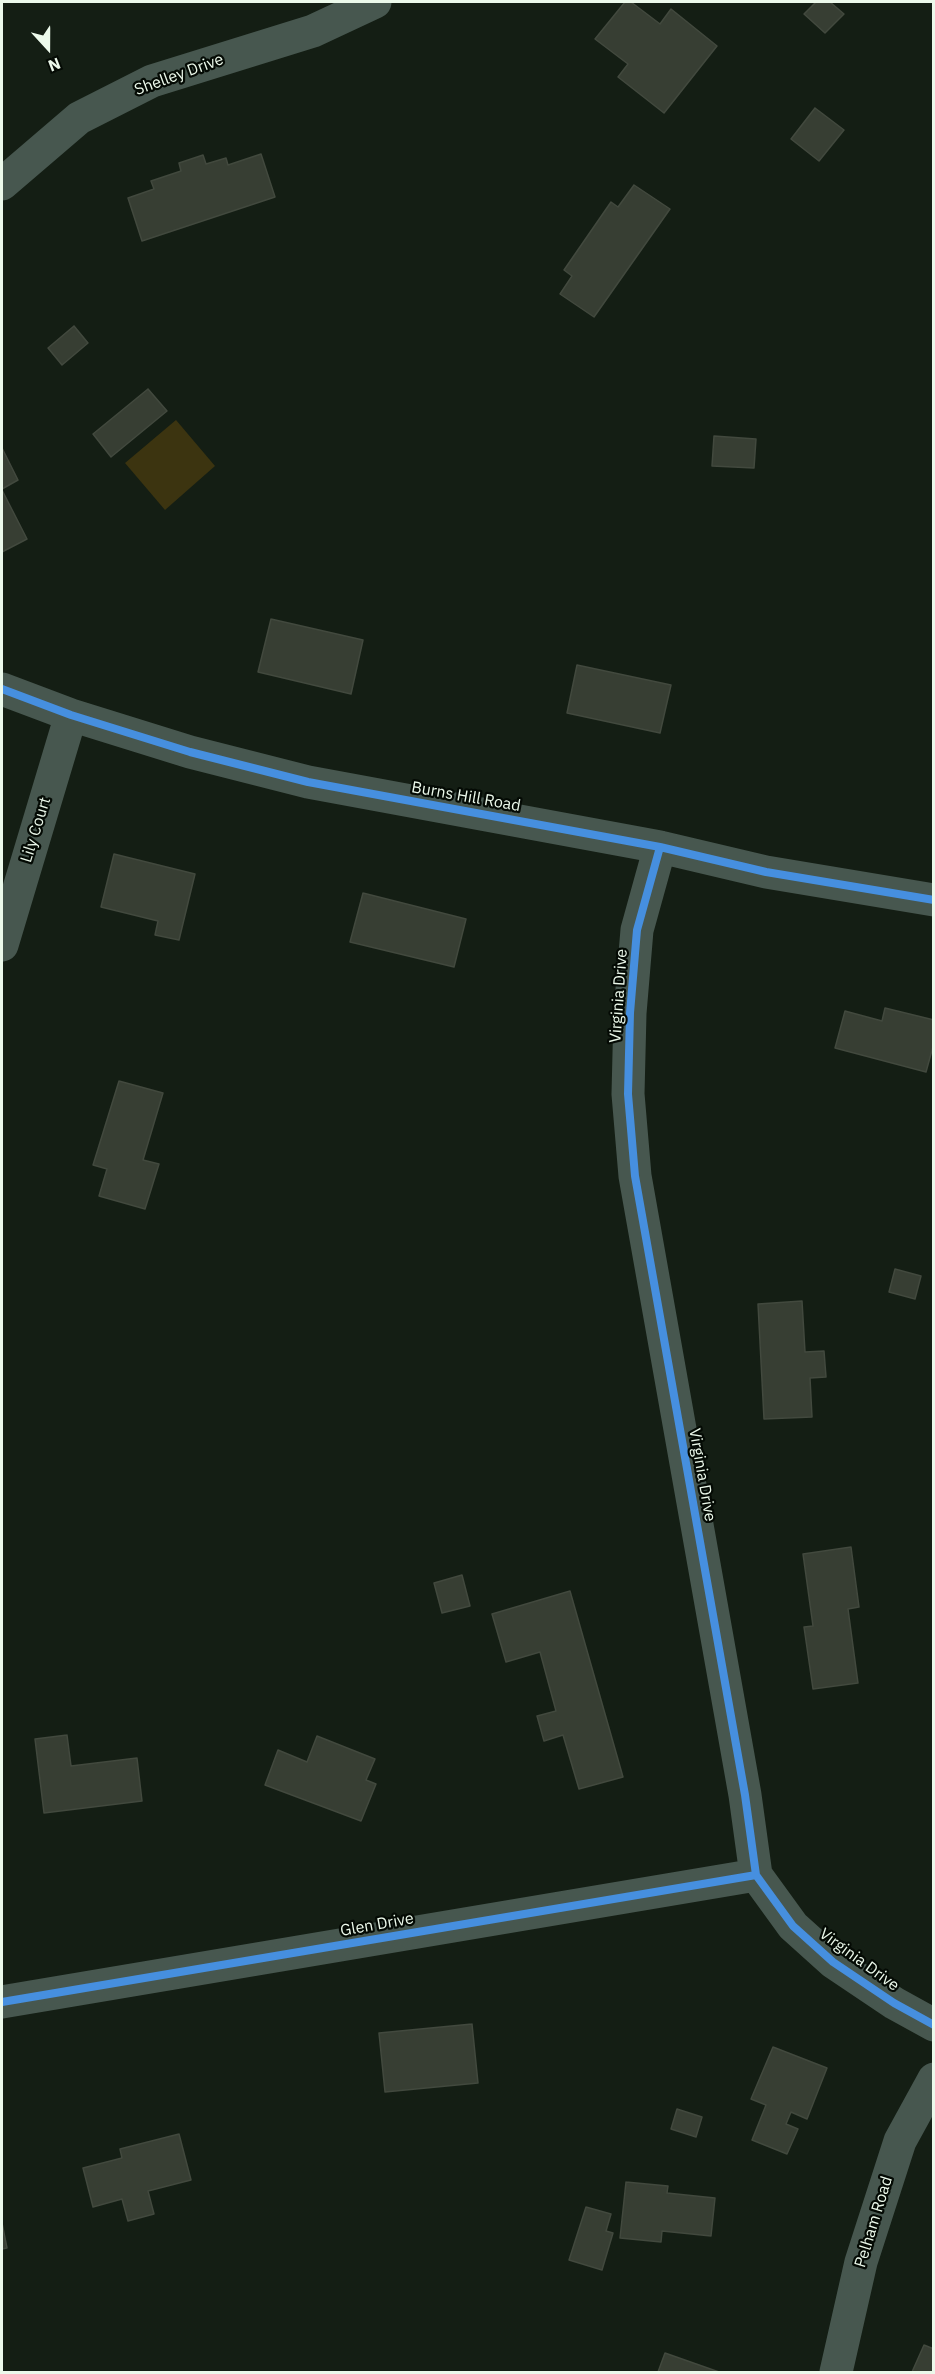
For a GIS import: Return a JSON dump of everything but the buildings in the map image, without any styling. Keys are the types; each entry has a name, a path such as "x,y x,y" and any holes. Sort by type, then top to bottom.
{"street":[{"name":"Shelley Drive","path":"2,184 79,118 152,81 312,31 375,2"},
{"name":"Burns Hill Road","path":"2,688 71,715 190,752 308,782 660,847 766,872 933,900"},
{"name":"Lily Court","path":"2,945 71,715"},
{"name":"Virginia Drive","path":"660,847 637,930 630,1012 628,1094 635,1176 743,1784 756,1875 793,1926 833,1962 933,2025"},
{"name":"Glen Drive","path":"2,2002 756,1875"},
{"name":"Pelham Road","path":"836,2373 861,2262 900,2141 933,2079"}],"shaded area":[{"path":"176,420 215,466 165,510 125,463"}],"cycle path":[{"path":"2,689 71,715 190,752 308,782 660,847 766,872 934,900"},
{"path":"660,847 637,930 630,1013 628,1094 635,1176 745,1795 756,1875 793,1926 833,1962 894,2003 934,2025"},
{"path":"2,2002 756,1875"}]}
